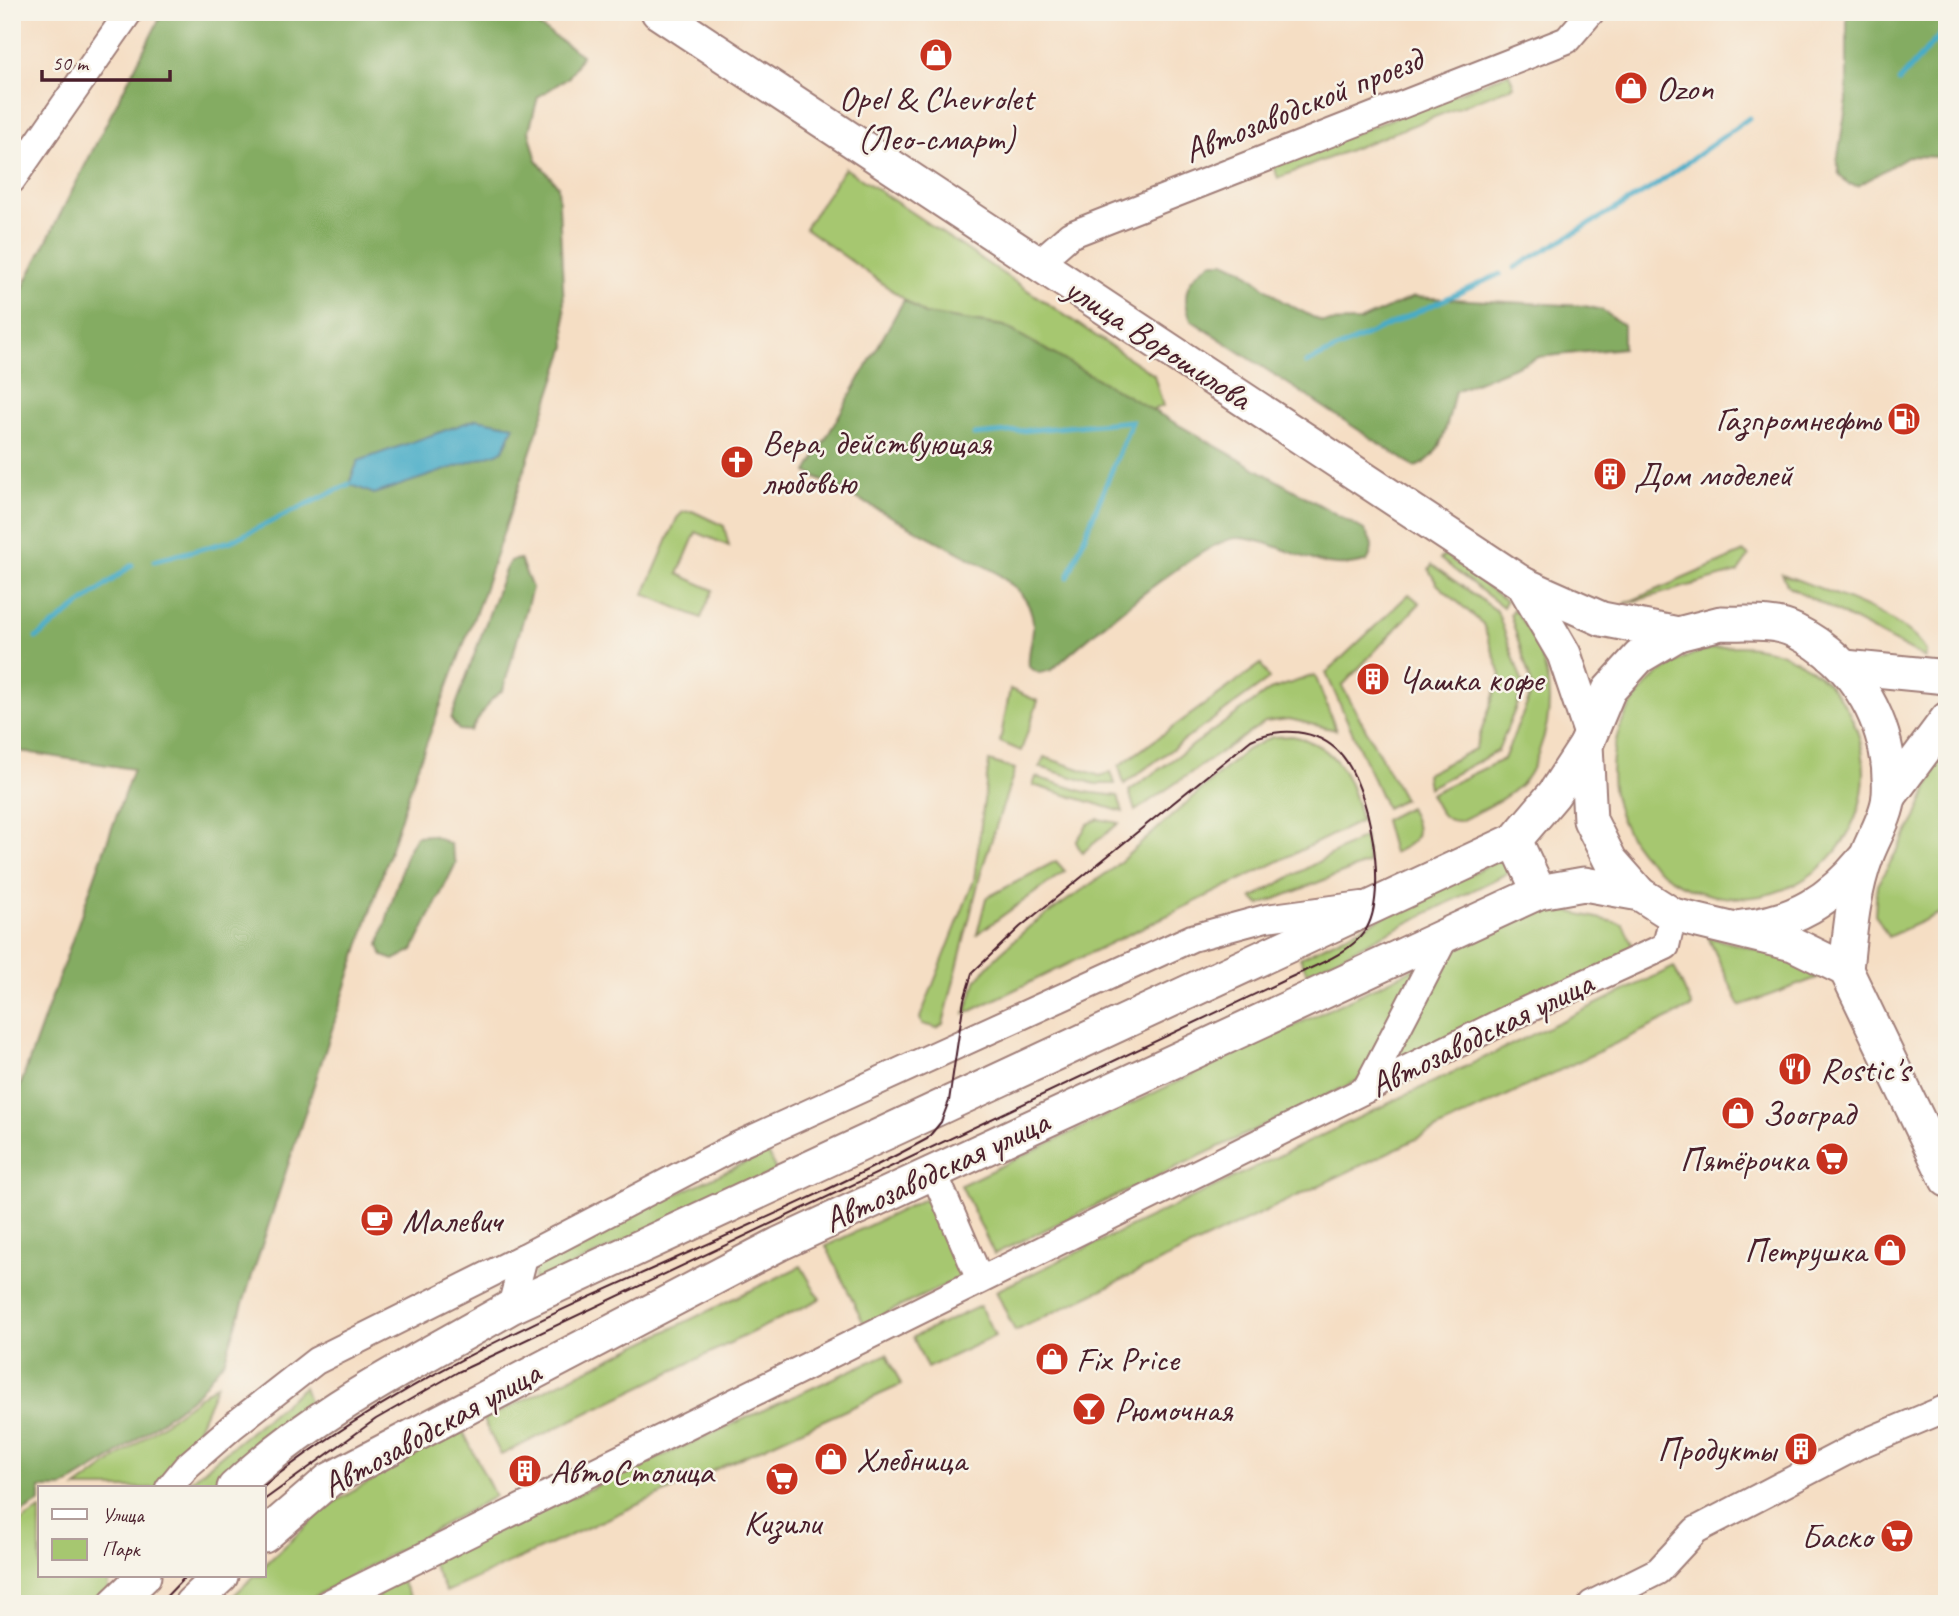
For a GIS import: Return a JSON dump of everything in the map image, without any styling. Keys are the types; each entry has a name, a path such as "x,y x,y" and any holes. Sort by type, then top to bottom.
{"main road":[{"name":"улица Ворошилова","path":"658,12 1523,584 1564,654 1588,738"},
{"path":"1523,584 1602,619 1678,634 1721,623 1793,630 1845,667 1871,703 1887,745 1889,797 1867,856 1852,911 1846,970 1947,1180"},
{"name":"Автозаводская улица","path":"236,1486 272,1453 336,1409 511,1307 1515,840 1554,794 1588,738 1609,690 1639,657 1678,634"},
{"path":"1845,667 1947,677"},
{"path":"1889,797 1947,719"},
{"path":"1588,738 1590,820 1610,860 1640,894 1673,915 1793,944 1846,970"},
{"path":"1515,840 1539,892"},
{"path":"1731,928 1771,924 1809,910 1841,887 1867,856"},
{"name":"Автозаводская улица","path":"266,1534 328,1480 779,1244 933,1171 1539,892 1584,884 1640,894"},
{"path":"116,1594 141,1578"},
{"path":"191,1604 219,1578"}],"street":[{"path":"12,180 129,12"},
{"name":"Автозаводской проезд","path":"1038,263 1070,235 1567,40 1591,12"},
{"name":"Автозаводская улица","path":"171,1486 187,1465 316,1361 524,1257 733,1147 1192,938 1266,918 1384,902"},
{"name":"Автозаводская улица","path":"327,1604 361,1596 980,1280 1366,1089 1666,946 1673,915"},
{"path":"1366,1089 1445,937"},
{"path":"933,1171 980,1280"},
{"name":"Автозаводская улица","path":"511,1307 524,1257"},
{"path":"1592,1604 1658,1570 1696,1531 1859,1445 1947,1408"}],"green space":[{"path":"163,12 518,12 582,55 569,77 538,97 529,131 537,161 558,186 566,346 482,596 416,771 225,1359 197,1394 110,1459 65,1486 38,1486 38,1503 12,1519 12,1109 133,769 12,750 12,309"},
{"path":"1847,12 1947,12 1947,157 1908,156 1858,186 1848,184 1839,174 1837,162 1847,101"},
{"path":"1509,73 1514,86 1278,178 1273,165"},
{"path":"845,168 1154,375 1163,406 1150,411 1004,326 925,314 805,228"},
{"path":"1212,262 1227,262 1242,269 1282,301 1322,322 1359,321 1413,297 1585,306 1602,310 1623,325 1623,348 1539,357 1455,391 1439,446 1425,462 1415,467 1191,320 1186,302 1188,287 1191,280"},
{"path":"904,300 925,314 1004,326 1364,530 1372,545 1367,561 1334,565 1255,540 1238,538 1222,542 1172,572 1052,670 1039,673 1029,667 1032,614 1025,599 1014,587 994,571 807,472"},
{"path":"692,511 724,526 729,546 696,532 678,574 713,590 701,618 644,594 677,518 683,512"},
{"path":"1744,552 1749,556 1738,572 1624,604"},
{"path":"1445,555 1506,601 1503,607 1440,559"},
{"path":"520,559 532,588 503,690 492,699 470,731 459,730 451,719 505,570 510,561"},
{"path":"1432,565 1497,611 1524,687 1498,751 1428,788 1426,774 1475,749 1501,675 1483,624 1437,584 1429,570"},
{"path":"1782,574 1882,615 1915,638 1926,651 1925,658 1788,586"},
{"path":"1409,594 1420,603 1342,686 1404,799 1386,808 1326,673"},
{"path":"1513,609 1534,641 1546,675 1549,711 1546,729 1534,766 1524,781 1494,804 1460,821 1454,821 1444,817 1430,794 1504,759 1533,689 1510,614"},
{"path":"1738,646 1775,651 1808,667 1827,683 1843,702 1859,735 1864,772 1859,809 1843,842 1827,861 1808,877 1775,893 1738,898 1701,893 1668,877 1649,861 1633,842 1617,809 1612,772 1617,735 1633,702 1649,683 1668,667 1701,651"},
{"path":"1261,664 1269,679 1124,784 1119,766"},
{"path":"1315,675 1336,730 1289,719 1265,722 1135,811 1129,791 1270,690"},
{"path":"1010,689 1038,701 1021,751 1000,742"},
{"path":"1292,736 1321,747 1332,756 1347,778 1361,821 965,1014 977,979 999,954 1030,926 1111,870 1246,750 1272,737"},
{"path":"1947,740 1947,910 1888,937 1875,914 1877,885 1916,818"},
{"path":"1044,757 1100,776 1111,772 1115,784 1095,784 1040,767"},
{"path":"989,761 1015,769 981,872 943,1024 937,1028 922,1024 920,1018 974,880"},
{"path":"1036,777 1085,792 1118,796 1123,812 1033,785"},
{"path":"1409,807 1416,824 1416,836 1409,844 1393,853 1384,820"},
{"path":"1098,819 1119,823 1082,853 1076,842 1088,824"},
{"path":"432,835 450,844 456,863 413,950 394,960 383,956 379,945 407,852 416,836"},
{"path":"1365,836 1368,863 1260,905 1252,898"},
{"path":"1508,855 1518,868 1307,973 1300,958"},
{"path":"1056,861 1065,871 977,934 986,898"},
{"path":"1545,906 1623,924 1636,953 1416,1053 994,1254 961,1185"},
{"path":"1708,937 1789,958 1817,978 1740,1006"},
{"path":"1674,967 1692,1007 1015,1331 996,1291"},
{"path":"768,1152 776,1171 533,1284 536,1259"},
{"path":"928,1197 966,1275 864,1324 826,1246"},
{"path":"801,1266 820,1299 501,1455 483,1420"},
{"path":"980,1306 995,1336 927,1368 913,1337"},
{"path":"887,1354 901,1385 446,1592 431,1561"},
{"path":"217,1384 186,1456 162,1486 79,1486"},
{"path":"304,1387 312,1409 217,1486 184,1486"},
{"path":"461,1427 495,1496 301,1604 225,1604 252,1578 266,1578 266,1564 325,1508"},
{"path":"38,1511 38,1578 108,1578 108,1592 96,1604 12,1604 12,1527"},
{"path":"400,1578 414,1604 377,1604 381,1590"}],"water":[{"path":"477,419 514,426 503,451 374,494 349,484 358,461"}],"waterway":[{"path":"1899,81 1947,27"},
{"path":"1514,268 1653,187 1749,118"},
{"path":"1306,363 1500,274"},
{"path":"974,435 1132,421 1068,577"},
{"path":"154,561 231,541 349,484"},
{"path":"36,638 132,565"}],"tram line":[{"path":"264,1486 337,1433 418,1384 501,1340 843,1182 927,1139 941,1122 949,1101 964,1000 972,973 1020,927 1251,740 1274,733 1297,732 1320,739 1340,753 1360,789 1373,840 1376,867 1376,892 1372,914 1365,931 1341,953 458,1372 376,1419 266,1499"},
{"path":"159,1604 184,1578"}],"place":[{"name":"Opel & Chevrolet (Лео-смарт)","path":"936,55"},
{"name":"Ozon","path":"1631,88"},
{"name":"Газпромнефть","path":"1904,419"},
{"name":"Вера, действующая любовью","path":"737,462"},
{"name":"Дом моделей","path":"1610,474"},
{"name":"Чашка кофе","path":"1373,679"},
{"name":"Rostic's","path":"1795,1069"},
{"name":"Зооград","path":"1738,1113"},
{"name":"Пятёрочка","path":"1832,1159"},
{"name":"Малевич","path":"377,1220"},
{"name":"Петрушка","path":"1890,1250"},
{"name":"Fix Price","path":"1052,1359"},
{"name":"Рюмочная","path":"1089,1409"},
{"name":"Продукты","path":"1801,1449"},
{"name":"Хлебница","path":"831,1459"},
{"name":"АвтоСтолица","path":"525,1471"},
{"name":"Кизили","path":"782,1479"},
{"name":"Баско","path":"1897,1536"}]}
